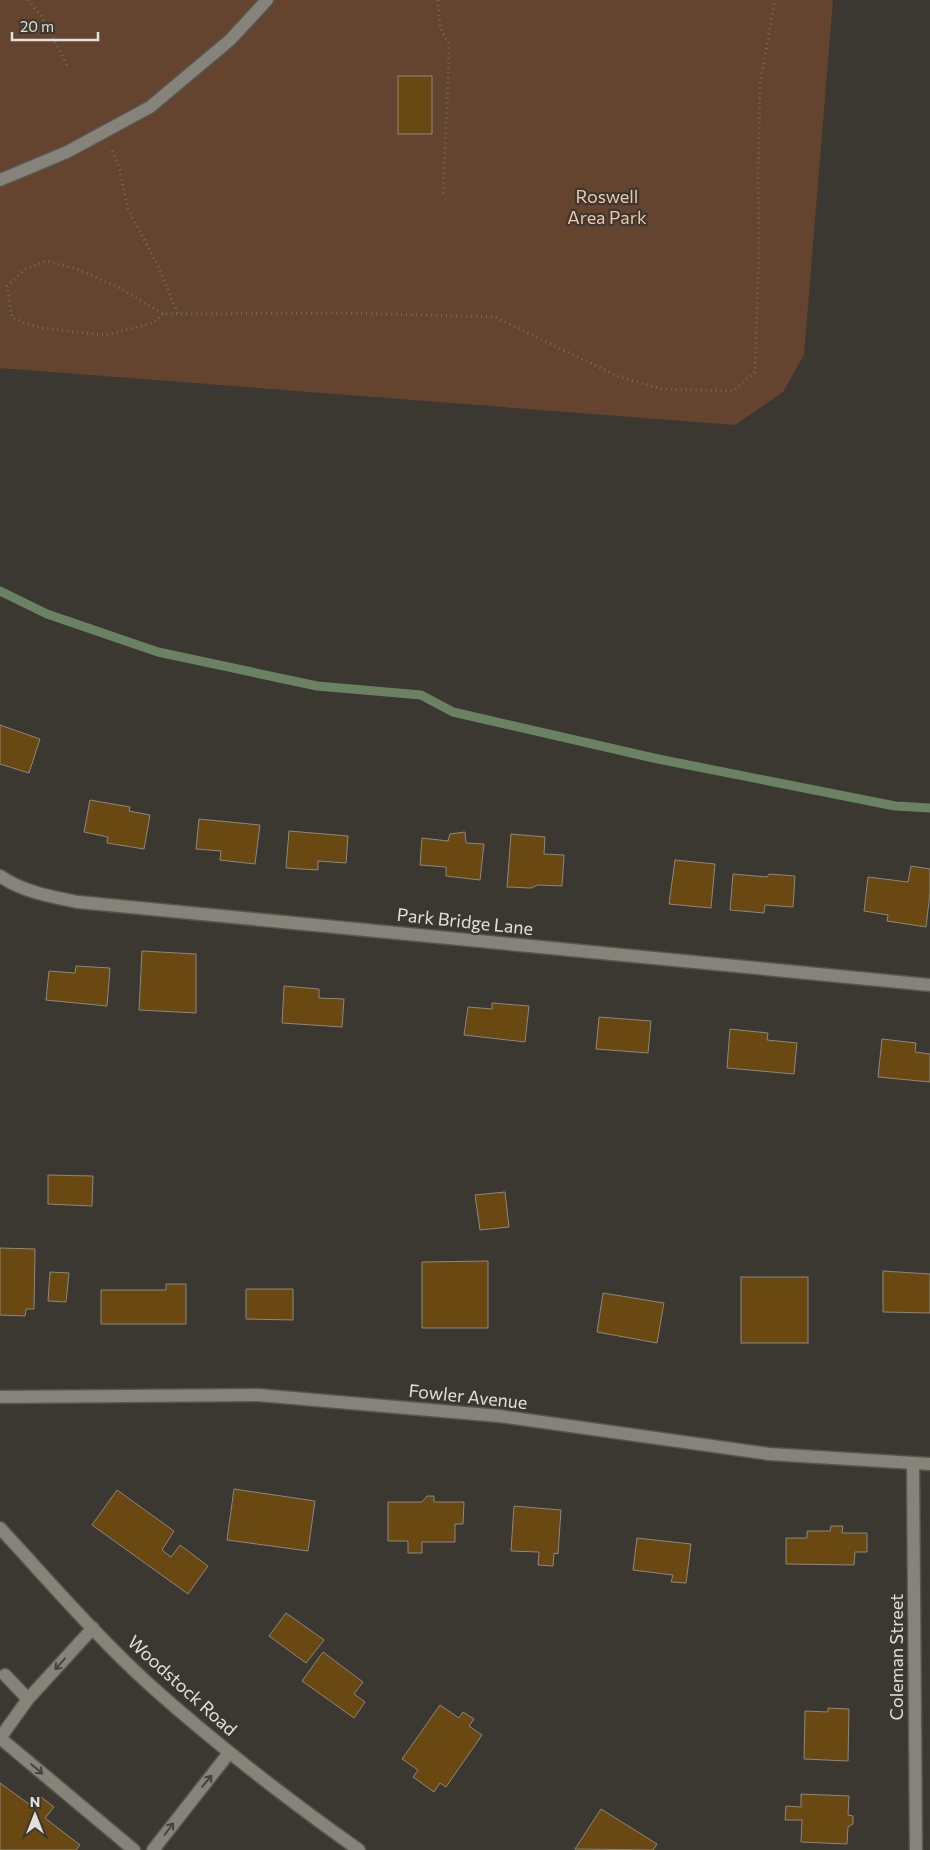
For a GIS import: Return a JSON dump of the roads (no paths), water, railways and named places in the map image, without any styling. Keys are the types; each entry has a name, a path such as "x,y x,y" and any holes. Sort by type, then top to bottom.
{"street":[{"path":"0,180 67,152 150,107 230,40 267,0"},
{"name":"Park Bridge Lane","path":"0,876 8,882 45,896 78,902 930,985"},
{"name":"Fowler Avenue","path":"0,1397 258,1395 499,1416 769,1454 930,1464"},
{"name":"Coleman Street","path":"913,1464 916,1850"},
{"name":"Woodstock Road","path":"0,1528 93,1628 150,1685 229,1753 359,1850"},
{"path":"93,1628 28,1699 0,1738 134,1850"},
{"path":"4,1675 28,1699"},
{"path":"153,1850 229,1753"}],"waterway":[{"path":"0,591 47,614 158,652 317,686 421,695 453,712 658,759 895,806 930,808"}],"park label":[{"name":"Roswell Area Park","path":"607,207"}]}
